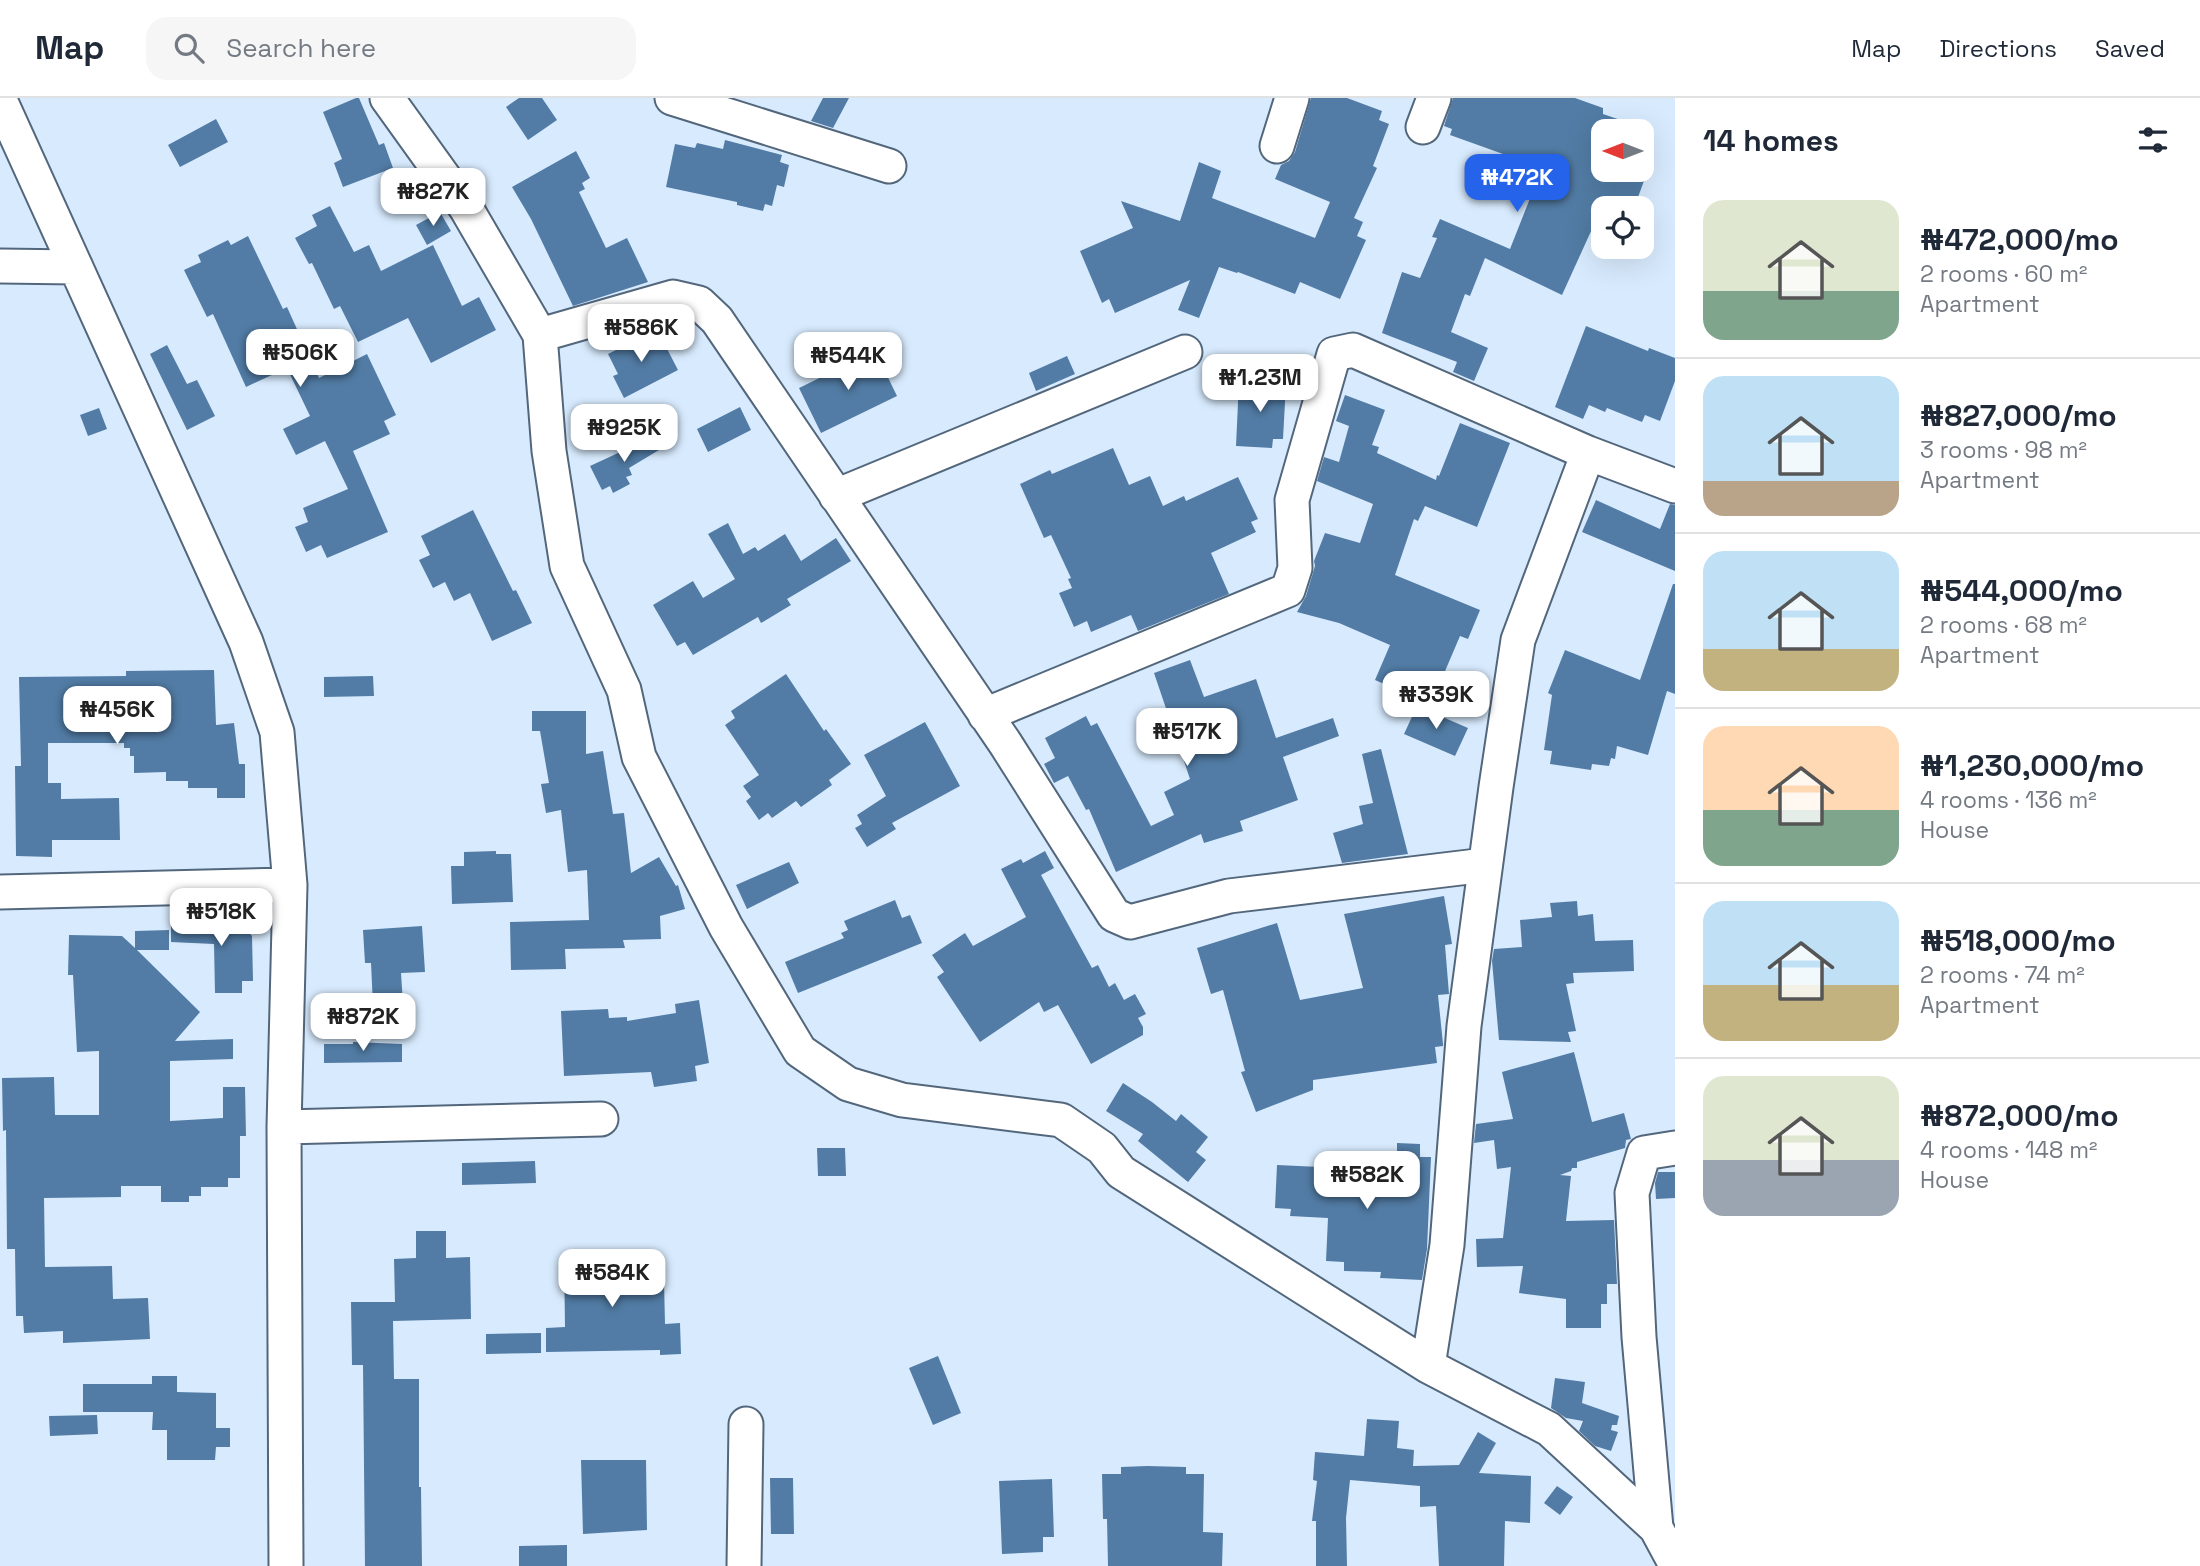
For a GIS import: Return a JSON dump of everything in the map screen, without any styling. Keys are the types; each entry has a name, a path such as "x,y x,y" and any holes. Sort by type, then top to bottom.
{"street":[{"path":"387,98 466,208 540,335 549,451 567,566 624,690 639,757 726,927 800,1051 848,1084 902,1100 1061,1119 1102,1148 1121,1172 1427,1366 1549,1429 1656,1528 1675,1563"},
{"path":"672,98 889,166"},
{"path":"1277,146 1292,98"},
{"path":"0,100 246,642 277,732 290,885 284,1127 286,1566"},
{"path":"0,266 76,267"},
{"path":"540,335 673,297 699,303 717,320 1005,743 1114,915 1130,922 1229,896 1485,865"},
{"path":"985,715 1288,590 1295,568 1292,500 1334,354 1353,350 1588,453 1675,486"},
{"path":"836,496 1185,352"},
{"path":"1427,1366 1447,1245 1464,1027 1518,640 1588,453"},
{"path":"0,892 290,885"},
{"path":"284,1127 601,1119"},
{"path":"1656,1528 1639,1337 1632,1193 1644,1153 1675,1148"},
{"path":"744,1566 746,1424"}],"building":[{"path":"359,98 379,145 384,143 393,168 343,187 334,163 342,159 323,112"},
{"path":"519,98 542,98 557,120 528,140 506,107"},
{"path":"823,98 849,98 833,128 811,121"},
{"path":"1311,98 1347,98 1382,111 1379,120 1389,124 1373,166 1377,168 1354,218 1363,222 1357,236 1366,240 1340,299 1300,282 1295,294 1219,267 1199,318 1178,310 1190,280 1115,313 1109,299 1102,303 1080,251 1133,228 1121,201 1180,221 1199,162 1221,171 1212,198 1315,238 1330,202 1275,179 1281,165 1289,161 1295,152"},
{"path":"1453,98 1575,98 1603,108 1603,114 1618,119 1591,119 1591,182 1644,182 1638,196 1591,196 1591,231 1562,295 1485,258 1470,296 1465,294 1451,332 1488,348 1474,381 1453,372 1457,362 1382,333 1402,272 1420,278 1437,238 1432,237 1440,219 1510,249 1542,168 1450,135 1452,129 1444,126"},
{"path":"216,119 228,142 180,167 168,145"},
{"path":"725,140 782,155 780,162 789,165 784,187 777,185 772,206 765,204 763,211 737,205 737,202 666,187 675,144 695,148 697,143 723,149"},
{"path":"576,151 590,178 582,183 585,189 579,192 606,248 627,238 648,282 573,306 531,219 512,187"},
{"path":"330,206 354,252 369,245 381,271 433,245 462,306 479,297 496,330 431,363 408,318 358,342 340,306 334,309 312,263 309,264 295,238 317,226 312,215"},
{"path":"440,212 451,231 427,245 416,225"},
{"path":"248,236 283,309 287,307 319,378 367,354 396,415 384,421 390,434 353,451 388,532 327,558 321,545 306,552 295,527 308,522 303,508 348,489 325,441 296,455 283,429 310,416 287,368 246,387 213,314 207,317 184,270 201,262 198,255 228,240 231,245"},
{"path":"1586,326 1648,351 1649,348 1675,358 1675,381 1660,421 1645,415 1642,422 1607,408 1605,412 1589,405 1583,419 1555,407"},
{"path":"652,332 658,344 663,341 678,370 624,398 613,376 618,374 608,354"},
{"path":"167,345 187,384 197,380 215,416 187,430 150,354"},
{"path":"875,351 897,396 821,433 799,388"},
{"path":"1067,356 1075,374 1036,391 1029,373"},
{"path":"1239,381 1286,384 1283,439 1273,439 1272,448 1236,446"},
{"path":"1345,395 1385,410 1372,445 1379,447 1377,453 1436,480 1460,423 1510,443 1477,527 1425,506 1418,521 1414,519 1395,575 1480,610 1468,639 1460,636 1431,704 1375,680 1390,645 1339,623 1297,612 1306,596 1314,561 1325,533 1360,543 1373,504 1317,481 1324,457 1339,462 1349,426 1336,421"},
{"path":"740,407 751,430 708,452 697,429"},
{"path":"99,408 107,429 88,436 80,415"},
{"path":"657,435 664,447 629,468 632,475 626,477 630,484 613,493 610,486 602,490 590,466"},
{"path":"1113,448 1129,485 1150,476 1163,506 1184,496 1186,501 1238,477 1258,519 1251,522 1256,532 1211,553 1229,594 1138,631 1131,615 1091,632 1087,621 1074,627 1059,593 1072,588 1068,579 1071,578 1051,535 1044,538 1020,484 1050,470 1052,474"},
{"path":"1596,500 1660,529 1670,504 1675,505 1675,571 1582,532"},
{"path":"473,510 532,623 492,641 470,593 454,601 445,582 433,588 419,560 430,555 421,536"},
{"path":"728,523 743,554 755,547 758,551 785,534 801,561 836,538 851,561 787,599 791,605 761,623 758,617 693,655 685,642 677,646 653,605 693,581 703,598 735,579 708,534"},
{"path":"1673,584 1675,694 1667,691 1648,755 1617,746 1615,759 1611,758 1609,766 1592,764 1591,770 1550,764 1552,751 1544,750 1552,695 1548,693 1565,650 1640,680"},
{"path":"1190,660 1204,697 1256,679 1276,738 1333,718 1339,736 1283,757 1298,800 1240,821 1243,831 1204,843 1201,834 1116,872 1089,809 1086,810 1068,776 1054,783 1044,764 1055,758 1045,738 1086,716 1091,726 1097,723 1151,826 1174,815 1164,792 1190,779 1154,673"},
{"path":"214,670 216,725 234,723 239,764 245,764 245,798 217,798 217,788 188,788 188,781 166,781 166,772 134,773 134,756 130,756 130,748 124,748 124,743 48,743 48,783 61,783 61,799 119,798 120,840 52,840 52,857 16,856 15,766 21,766 19,677 126,676 126,671"},
{"path":"786,674 824,731 826,729 851,764 829,780 832,785 801,807 796,801 772,818 768,813 759,820 746,801 751,797 743,786 759,775 725,725 735,718 731,711"},
{"path":"373,676 374,696 324,697 324,677"},
{"path":"1417,706 1468,728 1455,756 1404,734"},
{"path":"532,711 586,711 586,754 603,751 613,814 624,813 631,873 659,857 676,886 678,885 685,909 660,916 661,939 623,940 625,948 565,949 566,969 511,970 510,922 589,920 587,870 568,872 561,810 546,813 541,784 549,783 540,731 532,731"},
{"path":"925,722 960,786 892,823 896,829 867,847 855,828 862,824 857,815 886,796 864,755"},
{"path":"1381,749 1408,854 1342,863 1333,833 1363,824 1359,806 1373,803 1362,754"},
{"path":"496,851 496,854 511,854 513,902 452,904 451,866 464,866 464,852"},
{"path":"1045,851 1054,868 1041,875 1092,968 1098,965 1109,987 1115,983 1124,1000 1135,994 1146,1014 1138,1018 1143,1027 1143,1035 1091,1064 1058,1005 1044,1012 1039,1002 980,1042 937,977 944,972 932,955 965,933 973,946 1026,917 1001,869 1021,859 1023,863"},
{"path":"789,862 799,883 747,909 736,885"},
{"path":"1444,896 1452,944 1445,945 1449,994 1438,995 1443,1046 1435,1047 1437,1063 1313,1080 1313,1090 1256,1112 1241,1072 1245,1071 1223,990 1211,994 1197,948 1277,923 1300,1000 1363,988 1344,914"},
{"path":"895,900 902,918 910,915 922,943 798,993 785,962 844,938 841,933 848,930 844,921"},
{"path":"1577,901 1578,916 1593,914 1595,941 1633,940 1634,971 1573,973 1574,983 1566,984 1576,1031 1568,1032 1571,1042 1499,1040 1492,961 1494,949 1522,947 1520,920 1552,917 1550,903"},
{"path":"208,914 234,915 252,936 253,981 242,981 242,993 215,993 214,944 171,942 171,919 208,919"},
{"path":"422,926 425,972 401,973 403,1004 373,1006 371,963 365,963 363,930"},
{"path":"169,930 169,950 137,950 200,1012 175,1041 233,1039 233,1059 170,1061 170,1121 223,1118 223,1087 245,1087 246,1136 240,1136 240,1178 228,1178 228,1187 201,1187 201,1196 189,1196 189,1202 161,1202 161,1186 121,1186 121,1197 44,1198 45,1267 112,1266 113,1299 148,1298 150,1339 63,1343 63,1331 24,1333 23,1316 16,1316 15,1249 7,1249 6,1130 3,1131 2,1078 54,1077 55,1115 99,1115 99,1051 77,1052 73,975 68,975 69,935 122,936 135,948 135,931"},
{"path":"699,1000 709,1063 695,1066 697,1081 654,1087 651,1072 564,1076 561,1011 608,1009 609,1018 627,1017 627,1021 676,1013 675,1004"},
{"path":"324,1044 402,1044 402,1062 324,1063"},
{"path":"1574,1052 1592,1122 1624,1113 1631,1139 1626,1140 1625,1148 1577,1162 1577,1168 1560,1175 1571,1176 1566,1221 1614,1220 1617,1284 1607,1284 1607,1304 1601,1304 1601,1328 1566,1328 1566,1299 1519,1293 1523,1266 1477,1267 1476,1239 1503,1238 1511,1167 1497,1169 1494,1140 1474,1143 1476,1124 1513,1119 1502,1072"},
{"path":"1123,1083 1176,1121 1181,1114 1208,1137 1196,1152 1206,1160 1188,1182 1138,1141 1143,1134 1106,1111"},
{"path":"1397,1143 1420,1144 1420,1157 1431,1157 1427,1249 1422,1280 1380,1278 1381,1272 1344,1271 1344,1262 1326,1261 1328,1218 1290,1216 1291,1209 1275,1208 1277,1165 1386,1170 1386,1153 1397,1154"},
{"path":"817,1148 845,1148 846,1176 818,1176"},
{"path":"535,1161 536,1183 462,1185 462,1163"},
{"path":"1658,1172 1675,1172 1675,1198 1656,1199 1655,1183"},
{"path":"416,1231 446,1231 446,1258 470,1257 471,1319 393,1321 394,1379 419,1379 422,1566 365,1566 363,1365 352,1365 351,1302 395,1302 394,1259 416,1258"},
{"path":"592,1252 592,1260 647,1261 647,1281 664,1281 665,1324 680,1323 681,1354 660,1355 660,1350 546,1352 546,1328 565,1327 564,1253"},
{"path":"541,1333 541,1353 486,1354 486,1334"},
{"path":"938,1356 961,1413 933,1425 909,1368"},
{"path":"152,1376 177,1376 177,1392 216,1393 216,1428 230,1428 230,1447 216,1447 215,1460 167,1460 167,1430 152,1430 153,1412 83,1412 83,1384 152,1384"},
{"path":"1555,1378 1585,1382 1582,1403 1619,1416 1617,1425 1612,1425 1611,1430 1618,1432 1611,1451 1595,1446 1579,1431 1583,1421 1566,1418 1551,1408"},
{"path":"97,1415 98,1434 50,1436 49,1416"},
{"path":"1367,1419 1399,1421 1397,1448 1414,1450 1413,1466 1459,1465 1478,1432 1496,1443 1479,1473 1531,1476 1530,1523 1505,1521 1504,1566 1439,1566 1436,1506 1420,1507 1420,1486 1350,1480 1346,1518 1347,1566 1316,1566 1316,1521 1312,1521 1317,1481 1313,1480 1315,1452 1364,1456"},
{"path":"581,1460 646,1460 647,1530 583,1534"},
{"path":"1121,1467 1186,1467 1186,1474 1204,1474 1203,1532 1223,1533 1222,1566 1108,1566 1102,1474 1121,1474"},
{"path":"770,1478 793,1478 794,1534 771,1534"},
{"path":"1052,1479 1054,1537 1043,1537 1043,1552 1002,1554 999,1481"},
{"path":"1557,1486 1573,1497 1560,1515 1544,1503"},
{"path":"567,1545 567,1566 519,1566 519,1546"}]}
